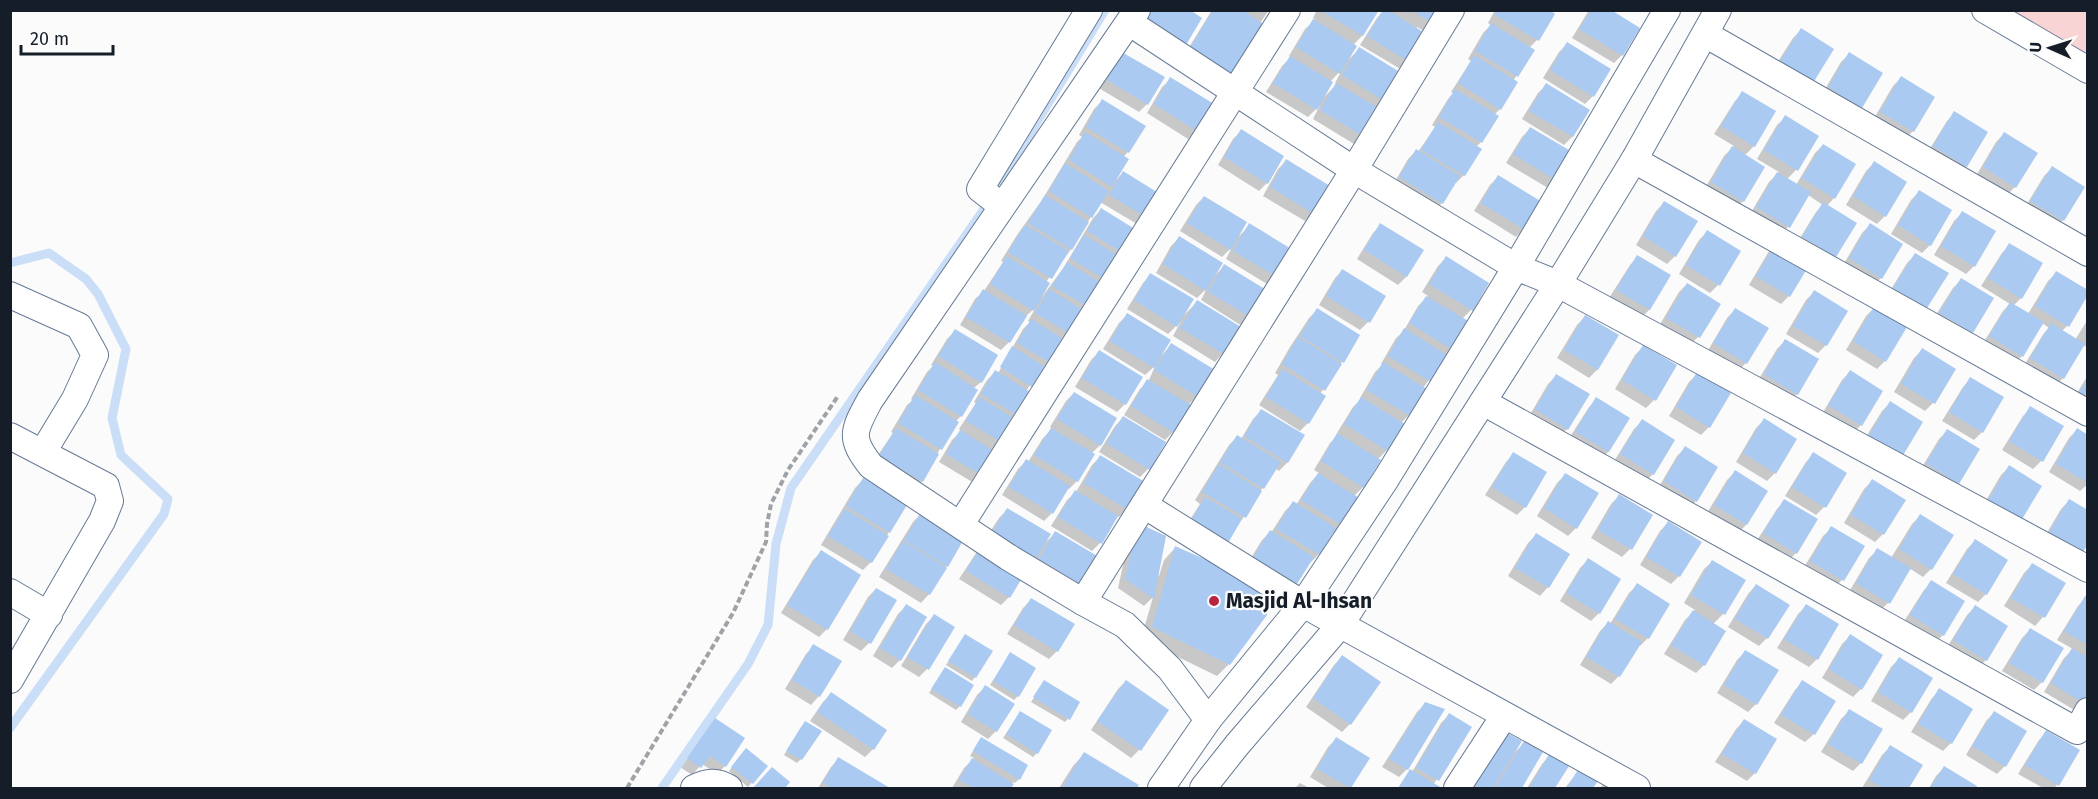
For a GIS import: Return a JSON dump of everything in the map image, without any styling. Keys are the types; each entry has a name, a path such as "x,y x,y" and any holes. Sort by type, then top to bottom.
{"street":[{"path":"995,201 980,189 1089,10"},
{"path":"961,524 1287,10"},
{"path":"1083,602 1354,170 1451,10"},
{"path":"1161,789 1208,720 1303,604 1386,479 1516,267 1667,10"},
{"path":"1203,789 1237,745 1341,624 1558,284 1634,160 1718,10"},
{"path":"1984,10 2088,69"},
{"path":"1208,720 1170,669 1125,625 1008,557 871,466 858,450 856,438 857,425 870,400 995,201 1133,17 1236,91 1354,170 1516,267 1558,284 2088,569"},
{"path":"1705,34 2088,253"},
{"path":"1634,160 2088,413"},
{"path":"10,295 79,326 95,355 75,399 43,452"},
{"path":"1483,402 2084,726"},
{"path":"10,436 106,486 110,501 102,521 10,680"},
{"path":"1386,479 1418,501"},
{"path":"1144,505 1303,604 1637,789"},
{"path":"10,592 49,615"},
{"path":"1457,789 1504,716"},
{"path":"694,789 712,782 721,783 729,789"}],"path":[{"path":"627,789 687,686 721,634 748,583"}],"shaded area":[{"path":"2010,11 2087,11 2087,55"}],"building":[{"path":"1147,10 1190,10 1202,18 1186,45 1142,19"},
{"path":"1213,10 1242,10 1265,25 1231,80 1187,53"},
{"path":"1320,10 1379,10 1363,36"},
{"path":"1383,10 1388,10 1428,35 1411,63 1367,36"},
{"path":"1411,10 1444,10 1435,25"},
{"path":"1497,10 1550,10 1555,14 1539,41 1495,15"},
{"path":"1591,10 1611,10 1640,28 1623,56 1579,29"},
{"path":"1313,19 1357,46 1340,74 1296,47"},
{"path":"1491,23 1535,50 1518,77 1475,51"},
{"path":"1801,28 1834,49 1813,83 1779,63"},
{"path":"1567,42 1611,69 1594,97 1550,70"},
{"path":"1359,47 1403,74 1386,102 1342,75"},
{"path":"1120,51 1165,77 1148,105 1104,78"},
{"path":"1849,52 1883,73 1862,108 1828,87"},
{"path":"1474,55 1518,82 1501,110 1458,83"},
{"path":"1290,56 1333,82 1317,110 1273,83"},
{"path":"1901,76 1935,97 1914,132 1880,112"},
{"path":"1170,77 1214,104 1197,131 1154,104"},
{"path":"1336,83 1380,109 1364,137 1320,110"},
{"path":"1546,83 1590,110 1573,137 1529,111"},
{"path":"1455,89 1499,116 1482,143 1439,117"},
{"path":"1742,91 1776,111 1755,147 1721,126"},
{"path":"1102,99 1146,126 1129,153 1086,127"},
{"path":"1954,111 1988,132 1967,167 1933,146"},
{"path":"1785,115 1819,136 1798,171 1764,150"},
{"path":"1438,122 1482,149 1465,176 1421,150"},
{"path":"1530,127 1574,153 1557,181 1513,154"},
{"path":"1241,129 1284,156 1268,184 1224,157"},
{"path":"1085,132 1129,159 1112,187 1069,160"},
{"path":"2004,132 2038,153 2016,188 1983,167"},
{"path":"1823,144 1856,164 1835,199 1802,178"},
{"path":"1732,146 1765,167 1744,202 1711,182"},
{"path":"1416,149 1460,176 1443,204 1399,177"},
{"path":"1286,159 1330,186 1314,214 1270,187"},
{"path":"1874,161 1907,182 1886,217 1853,196"},
{"path":"1065,163 1109,191 1092,218 1049,191"},
{"path":"2052,166 2085,187 2064,221 2030,201"},
{"path":"1123,171 1160,194 1146,217 1109,195"},
{"path":"1777,172 1811,192 1790,228 1756,207"},
{"path":"1498,175 1542,202 1525,230 1481,203"},
{"path":"1919,190 1952,210 1931,246 1898,225"},
{"path":"1045,195 1089,222 1072,250 1028,223"},
{"path":"1204,196 1247,222 1231,250 1187,223"},
{"path":"1664,201 1698,221 1676,257 1643,236"},
{"path":"1823,202 1857,223 1836,257 1802,237"},
{"path":"1101,208 1138,231 1124,254 1087,231"},
{"path":"1962,211 1996,231 1975,267 1941,246"},
{"path":"1249,223 1293,250 1277,277 1233,251"},
{"path":"1380,223 1424,250 1407,277 1364,250"},
{"path":"1870,223 1903,244 1882,279 1849,258"},
{"path":"1025,225 1069,251 1052,279 1008,252"},
{"path":"1707,230 1741,251 1720,286 1686,265"},
{"path":"1084,235 1121,257 1107,281 1070,258"},
{"path":"1179,236 1223,263 1206,291 1163,264"},
{"path":"1777,241 1811,262 1790,297 1756,276"},
{"path":"2009,243 2043,263 2022,299 1988,278"},
{"path":"1915,253 1949,273 1927,308 1893,288"},
{"path":"1637,255 1671,275 1650,310 1616,290"},
{"path":"1007,256 1050,283 1034,311 990,284"},
{"path":"1446,256 1489,283 1473,311 1429,284"},
{"path":"1067,262 1104,285 1090,308 1052,286"},
{"path":"1224,264 1268,291 1252,318 1208,292"},
{"path":"1342,269 1386,296 1370,323 1326,296"},
{"path":"2056,271 2088,290 2088,295 2069,327 2035,306"},
{"path":"1150,273 1194,299 1177,327 1134,300"},
{"path":"1961,278 1994,298 1973,333 1939,313"},
{"path":"1687,283 1721,304 1700,338 1666,318"},
{"path":"983,289 1027,316 1010,343 966,317"},
{"path":"1049,289 1086,312 1072,335 1035,313"},
{"path":"1814,290 1848,311 1827,346 1793,326"},
{"path":"1426,296 1470,322 1453,350 1409,323"},
{"path":"1197,300 1241,327 1224,354 1180,328"},
{"path":"2010,302 2044,322 2023,357 1989,336"},
{"path":"1874,307 1907,327 1886,362 1853,341"},
{"path":"1317,308 1360,335 1344,363 1300,336"},
{"path":"1735,308 1769,328 1747,364 1713,343"},
{"path":"1127,313 1171,340 1154,368 1110,341"},
{"path":"1585,315 1619,335 1598,370 1564,350"},
{"path":"1031,319 1068,342 1054,365 1017,343"},
{"path":"2051,323 2085,344 2064,379 2030,358"},
{"path":"1404,328 1447,355 1431,382 1388,356"},
{"path":"955,329 998,355 982,383 938,356"},
{"path":"1298,337 1342,364 1325,391 1282,364"},
{"path":"1785,339 1819,359 1798,395 1764,374"},
{"path":"1171,343 1215,370 1198,397 1154,370"},
{"path":"1643,345 1677,365 1656,401 1622,380"},
{"path":"1012,346 1045,367 1032,387 1000,367"},
{"path":"1922,348 1956,369 1935,404 1901,384"},
{"path":"1099,350 1143,377 1126,405 1082,378"},
{"path":"935,362 978,390 962,417 918,390"},
{"path":"1383,362 1427,389 1410,416 1367,390"},
{"path":"1282,369 1326,396 1309,424 1266,397"},
{"path":"995,370 1032,393 1019,416 981,394"},
{"path":"1850,370 1883,391 1862,426 1828,405"},
{"path":"1697,372 1731,393 1710,428 1676,407"},
{"path":"1556,374 1590,394 1568,430 1535,409"},
{"path":"1970,377 2004,397 1983,433 1949,412"},
{"path":"2088,378 2088,400 2078,394"},
{"path":"1147,379 1191,405 1174,433 1131,406"},
{"path":"1074,392 1117,418 1101,446 1057,419"},
{"path":"915,395 959,422 942,450 898,423"},
{"path":"979,397 1017,420 1003,443 966,421"},
{"path":"1361,397 1405,424 1388,451 1344,424"},
{"path":"1596,397 1630,418 1609,452 1575,432"},
{"path":"1890,401 1923,422 1902,457 1868,437"},
{"path":"2030,406 2064,426 2043,462 2009,441"},
{"path":"1261,409 1305,435 1288,463 1244,436"},
{"path":"1123,416 1166,442 1150,470 1106,443"},
{"path":"1764,418 1797,439 1776,474 1743,453"},
{"path":"1642,419 1675,440 1654,475 1620,454"},
{"path":"896,428 939,454 923,482 879,456"},
{"path":"1051,428 1095,454 1078,482 1034,455"},
{"path":"2077,428 2088,435 2088,483 2056,464"},
{"path":"1947,429 1980,449 1959,484 1926,463"},
{"path":"960,430 997,453 983,476 946,454"},
{"path":"1337,433 1381,460 1364,488 1321,461"},
{"path":"1237,435 1281,462 1264,489 1220,462"},
{"path":"1685,446 1718,467 1697,502 1664,481"},
{"path":"1513,452 1547,472 1526,508 1492,487"},
{"path":"1813,452 1847,473 1826,508 1792,487"},
{"path":"1100,455 1145,482 1128,510 1084,483"},
{"path":"1026,459 1070,486 1053,514 1009,487"},
{"path":"1219,464 1262,491 1246,518 1202,492"},
{"path":"2009,465 2042,486 2021,521 1988,501"},
{"path":"1735,470 1768,491 1747,525 1714,505"},
{"path":"1318,473 1361,499 1345,527 1301,500"},
{"path":"1565,473 1599,493 1577,529 1544,508"},
{"path":"863,478 907,505 890,533 846,506"},
{"path":"1872,479 1906,500 1884,535 1851,515"},
{"path":"1075,490 1118,516 1102,544 1058,517"},
{"path":"1619,494 1653,515 1632,550 1598,530"},
{"path":"1205,497 1242,519 1228,543 1191,520"},
{"path":"1784,499 1818,519 1797,554 1763,533"},
{"path":"2069,499 2088,510 2088,544 2081,555 2048,534"},
{"path":"1293,501 1336,528 1320,555 1276,529"},
{"path":"1007,508 1051,534 1034,562 991,535"},
{"path":"845,509 889,536 872,563 828,536"},
{"path":"921,512 964,539 948,567 904,540"},
{"path":"1920,514 1954,535 1932,570 1899,549"},
{"path":"1668,521 1702,542 1680,577 1646,557"},
{"path":"1138,523 1166,536 1154,599 1125,579"},
{"path":"1831,526 1865,546 1844,581 1810,561"},
{"path":"1270,530 1314,557 1297,584 1253,558"},
{"path":"1055,531 1099,557 1082,585 1039,559"},
{"path":"1536,533 1570,554 1549,588 1515,568"},
{"path":"1975,539 2008,560 1987,595 1953,574"},
{"path":"903,541 947,568 930,595 886,569"},
{"path":"983,543 1027,570 1010,598 966,571"},
{"name":"Masjid Al-Ihsan","path":"1175,546 1267,587 1267,615 1230,665 1152,627"},
{"path":"1877,548 1911,568 1890,604 1856,583"},
{"path":"821,550 861,575 828,630 787,605"},
{"path":"1588,558 1621,579 1600,614 1566,593"},
{"path":"1712,560 1746,580 1725,615 1691,595"},
{"path":"2032,563 2066,583 2045,618 2011,598"},
{"path":"1931,580 1965,601 1944,636 1910,615"},
{"path":"1637,583 1670,604 1649,639 1615,619"},
{"path":"1756,584 1790,605 1768,639 1735,619"},
{"path":"876,588 897,600 871,644 850,631"},
{"path":"2085,596 2088,597 2088,645 2064,631"},
{"path":"1031,598 1075,624 1058,652 1014,625"},
{"path":"906,604 927,617 901,661 880,648"},
{"path":"1806,604 1839,624 1818,660 1784,639"},
{"path":"1975,605 2008,626 1987,661 1953,640"},
{"path":"1693,610 1726,631 1705,666 1671,645"},
{"path":"934,614 955,627 929,670 907,657"},
{"path":"1608,621 1642,642 1620,677 1586,657"},
{"path":"2030,628 2064,648 2043,683 2009,663"},
{"path":"965,634 993,651 976,678 948,661"},
{"path":"1850,634 1883,655 1862,690 1829,669"},
{"path":"813,644 842,661 820,697 792,680"},
{"path":"2072,648 2088,658 2088,699 2085,704 2051,683"},
{"path":"1745,650 1779,670 1757,705 1724,685"},
{"path":"1010,652 1036,668 1019,697 993,681"},
{"path":"1342,655 1381,682 1351,725 1313,698"},
{"path":"1899,657 1933,678 1912,713 1878,692"},
{"path":"945,667 974,685 961,707 931,689"},
{"path":"1044,680 1080,702 1070,720 1033,697"},
{"path":"1126,680 1169,710 1141,751 1097,721"},
{"path":"1802,680 1836,701 1815,735 1781,715"},
{"path":"985,685 1015,704 997,732 968,714"},
{"path":"1939,688 1973,709 1952,744 1918,724"},
{"path":"831,692 887,730 874,750 817,712"},
{"path":"1425,702 1445,709 1408,770 1389,759"},
{"path":"1849,709 1883,729 1862,764 1828,744"},
{"path":"1020,711 1052,730 1038,754 1006,734"},
{"path":"1994,711 2027,731 2006,767 1972,746"},
{"path":"1449,713 1472,727 1439,781 1416,768"},
{"path":"715,718 745,738 726,767 710,756 701,768 687,758"},
{"path":"1744,719 1777,739 1756,774 1722,754"},
{"path":"805,721 822,731 802,760 786,751"},
{"path":"1502,730 1522,741 1493,788 1480,788 1470,782"},
{"path":"2046,730 2080,750 2059,786 2025,765"},
{"path":"981,737 1028,765 1020,780 973,751"},
{"path":"1336,737 1370,758 1351,788 1317,769"},
{"path":"1524,741 1543,752 1522,788 1495,788"},
{"path":"1890,745 1923,765 1909,788 1883,788 1869,780"},
{"path":"746,748 768,766 753,784 731,767"},
{"path":"1084,752 1139,785 1137,788 1062,788"},
{"path":"1549,754 1569,766 1555,788 1529,788"},
{"path":"838,757 890,788 832,788 823,783"},
{"path":"972,758 1014,784 1011,788 974,788 959,780"},
{"path":"1944,766 1977,786 1976,788 1930,788"},
{"path":"772,767 790,782 785,788 753,788"},
{"path":"1579,768 1598,781 1593,788 1567,788"},
{"path":"1410,769 1442,788 1399,787"}],"waterway":[{"path":"662,788 748,664 768,625 776,544 791,488 984,209 1105,10"},
{"path":"10,263 49,253 86,279 98,294 126,349 112,418 121,455 168,499 164,514 10,728"}],"place":[{"name":"Masjid Al-Ihsan","path":"1214,601"}]}
